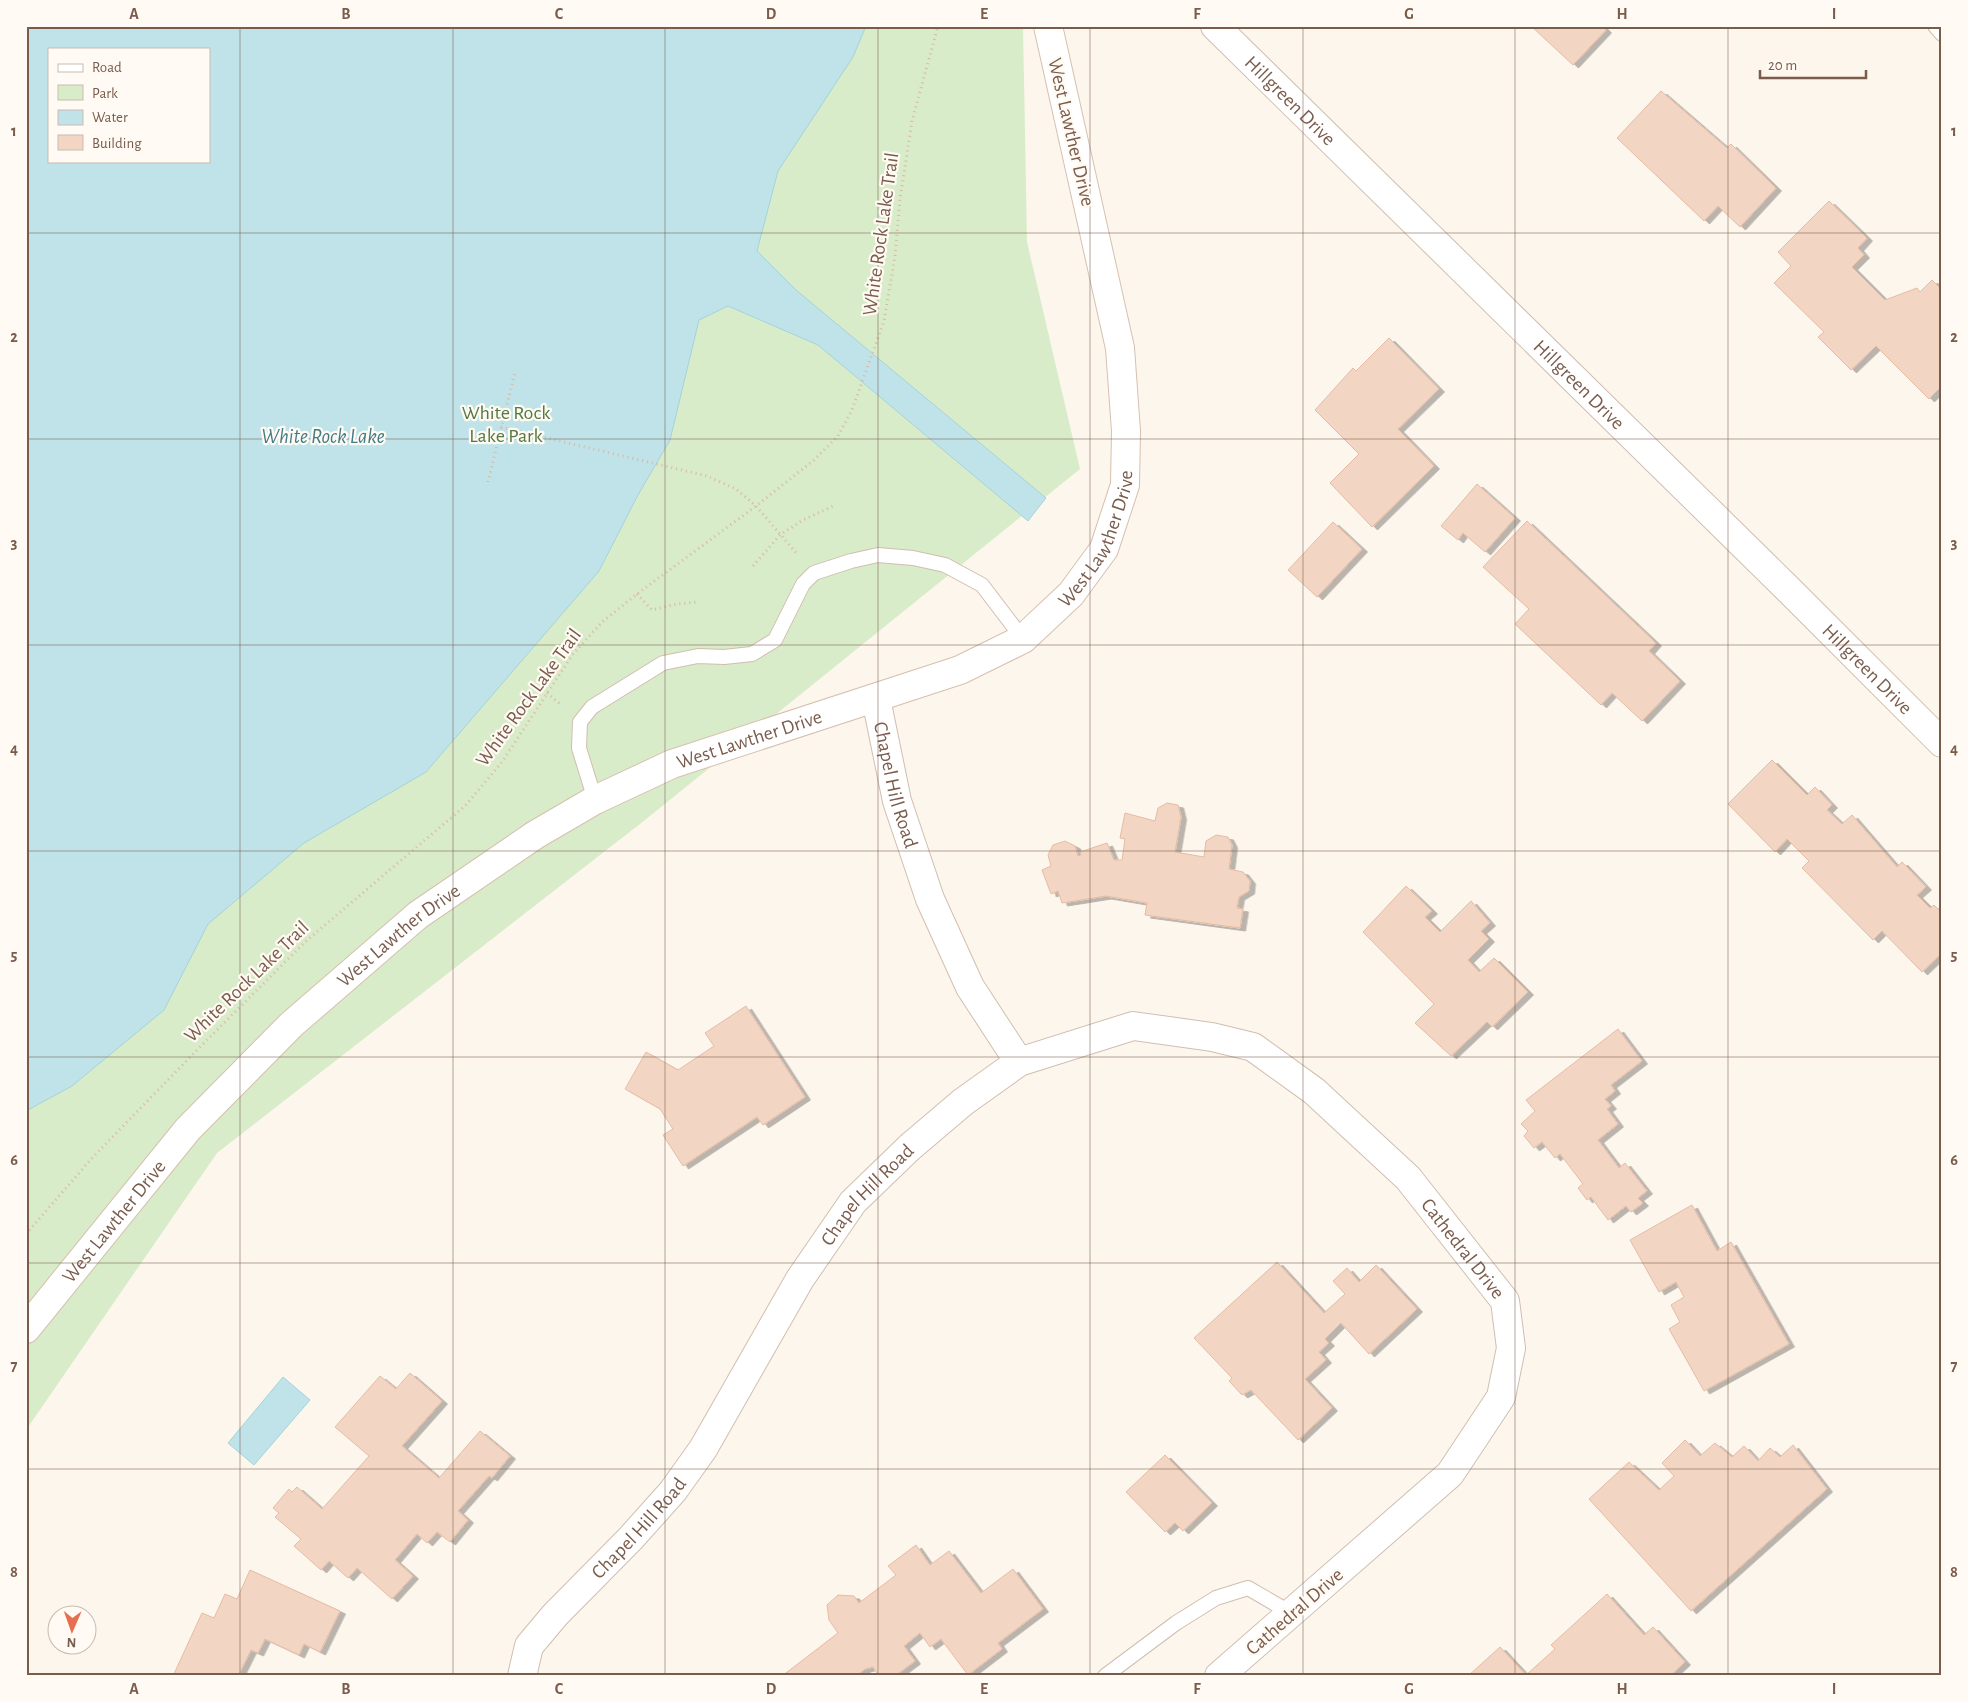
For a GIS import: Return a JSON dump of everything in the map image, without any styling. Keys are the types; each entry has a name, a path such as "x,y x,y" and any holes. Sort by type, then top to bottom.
{"street":[{"name":"West Lawther Drive","path":"26,1329 188,1129 292,1024 418,915 536,834 595,800 672,764 960,670 1023,640 1071,594 1104,549 1125,485 1126,432 1120,348 1048,26"},
{"name":"Hillgreen Drive","path":"1215,26 1942,743"},
{"name":"Chapel Hill Road","path":"522,1676 529,1646 554,1615 631,1538 673,1491 702,1449 800,1279 853,1202 916,1141 963,1102 1019,1062 970,987 930,899 897,801 876,698"},
{"name":"Cathedral Drive","path":"1019,1062 1133,1026 1212,1037 1253,1047 1314,1091 1408,1178 1504,1302 1511,1348 1501,1397 1450,1474 1219,1676"}],"lane":[{"path":"1935,26 1942,34"},
{"path":"595,800 579,748 580,722 592,708 663,663 698,656 724,657 752,654 775,640 803,584 814,573 878,555 913,558 945,565 982,585 1023,640"},
{"path":"1105,1676 1176,1623 1216,1598 1248,1588 1291,1613"}],"path":[{"name":"White Rock Lake Trail","path":"26,1234 93,1157 305,942 465,806 502,762 573,654 602,622 756,506 814,460 838,436 852,410 884,321 895,256 900,198 912,120 938,26"},
{"path":"488,482 515,372"},
{"path":"502,427 707,476 736,489 756,506 814,573"},
{"path":"753,566 780,535 803,520 834,506"},
{"path":"637,594 652,610 677,604 697,602"}],"green space":[{"name":"White Rock Lake","path":"26,26 1023,26 1027,242 1080,469 645,820 217,1153 26,1430"}],"water":[{"name":"White Rock Lake","path":"26,26 866,26 853,57 778,171 757,251 796,290 1046,498 1028,521 818,345 728,306 699,320 670,440 638,495 599,571 426,772 304,843 208,924 164,1010 72,1086 26,1111"},
{"path":"283,1377 310,1400 254,1465 228,1443"}],"building":[{"path":"1531,26 1602,26 1606,30 1573,65"},
{"path":"1661,91 1727,148 1731,144 1776,188 1740,227 1718,206 1704,221 1617,138"},
{"path":"1829,201 1867,238 1858,248 1864,255 1852,267 1885,300 1917,288 1920,292 1932,280 1942,290 1942,386 1929,399 1876,346 1851,370 1818,337 1824,332 1774,283 1791,266 1778,252"},
{"path":"1389,338 1439,389 1398,429 1434,466 1372,527 1330,483 1359,454 1315,410 1353,368 1356,371"},
{"path":"1477,484 1515,518 1485,552 1463,533 1458,540 1441,526"},
{"path":"1527,521 1656,643 1649,651 1680,681 1642,721 1612,693 1601,705 1515,624 1529,609 1483,567"},
{"path":"1333,522 1362,549 1317,597 1288,570"},
{"path":"1772,760 1807,795 1815,787 1832,805 1827,810 1842,824 1852,815 1897,867 1902,862 1926,887 1917,895 1930,908 1934,905 1942,913 1942,953 1922,972 1882,931 1873,940 1802,868 1809,861 1787,839 1775,852 1728,804"},
{"path":"1167,803 1178,805 1181,817 1175,852 1204,857 1206,841 1216,835 1228,837 1232,845 1229,869 1243,872 1250,881 1249,891 1239,897 1237,908 1243,909 1240,928 1145,915 1147,903 1106,896 1062,903 1058,891 1051,894 1042,870 1051,866 1048,855 1053,845 1065,841 1075,846 1078,856 1081,855 1080,852 1107,843 1114,860 1122,860 1125,839 1120,838 1125,813 1155,821 1158,808"},
{"path":"1406,886 1432,911 1425,917 1440,932 1471,901 1490,923 1481,931 1489,939 1468,960 1479,972 1494,958 1528,992 1492,1027 1487,1022 1451,1056 1415,1023 1434,1004 1363,932"},
{"path":"746,1006 805,1097 763,1125 757,1117 683,1166 663,1135 673,1129 660,1109 625,1089 646,1052 678,1070 714,1046 705,1033"},
{"path":"1618,1029 1642,1061 1611,1085 1615,1091 1605,1099 1611,1106 1607,1109 1618,1124 1598,1140 1619,1168 1625,1163 1647,1191 1638,1198 1643,1203 1631,1212 1626,1206 1608,1220 1591,1197 1587,1200 1578,1188 1583,1184 1560,1154 1555,1158 1542,1142 1534,1148 1524,1136 1528,1131 1521,1124 1535,1111 1526,1100"},
{"path":"1692,1205 1717,1251 1731,1242 1789,1344 1704,1391 1669,1329 1680,1322 1671,1305 1684,1297 1676,1282 1659,1292 1630,1240"},
{"path":"1277,1262 1324,1313 1345,1294 1333,1281 1347,1268 1359,1282 1376,1265 1417,1309 1369,1354 1341,1323 1325,1339 1329,1343 1319,1352 1326,1360 1305,1379 1332,1408 1298,1440 1251,1390 1242,1395 1229,1381 1232,1378 1194,1338"},
{"path":"410,1373 442,1401 402,1446 439,1478 480,1431 510,1456 492,1478 489,1476 458,1511 468,1520 450,1542 437,1532 427,1543 417,1534 395,1560 413,1576 392,1599 357,1568 348,1578 329,1561 321,1570 294,1546 301,1539 275,1517 279,1513 273,1508 289,1489 292,1492 297,1487 322,1509 369,1456 335,1427 380,1376 396,1389"},
{"path":"1685,1440 1700,1456 1715,1443 1732,1457 1744,1446 1758,1461 1770,1448 1780,1457 1793,1445 1827,1489 1691,1611 1589,1499 1629,1462 1659,1490 1674,1476 1662,1463"},
{"path":"1165,1455 1212,1503 1183,1531 1175,1523 1165,1532 1126,1492"},
{"path":"916,1545 930,1565 949,1551 981,1593 1013,1569 1043,1609 998,1643 1002,1649 968,1675 941,1639 930,1647 920,1633 904,1646 915,1661 895,1676 879,1676 873,1667 865,1669 856,1676 782,1676 838,1633 829,1620 827,1605 838,1595 854,1596 859,1603 896,1575 888,1566"},
{"path":"250,1570 340,1611 320,1652 304,1644 299,1655 265,1639 258,1653 251,1650 238,1676 173,1676 202,1613 214,1618 225,1594 237,1599"},
{"path":"1607,1594 1644,1635 1653,1627 1685,1662 1670,1676 1596,1676 1594,1673 1592,1676 1468,1676 1500,1647 1526,1675 1555,1649 1551,1645"}],"park label":[{"name":"White Rock Lake Park","path":"506,424"}]}
